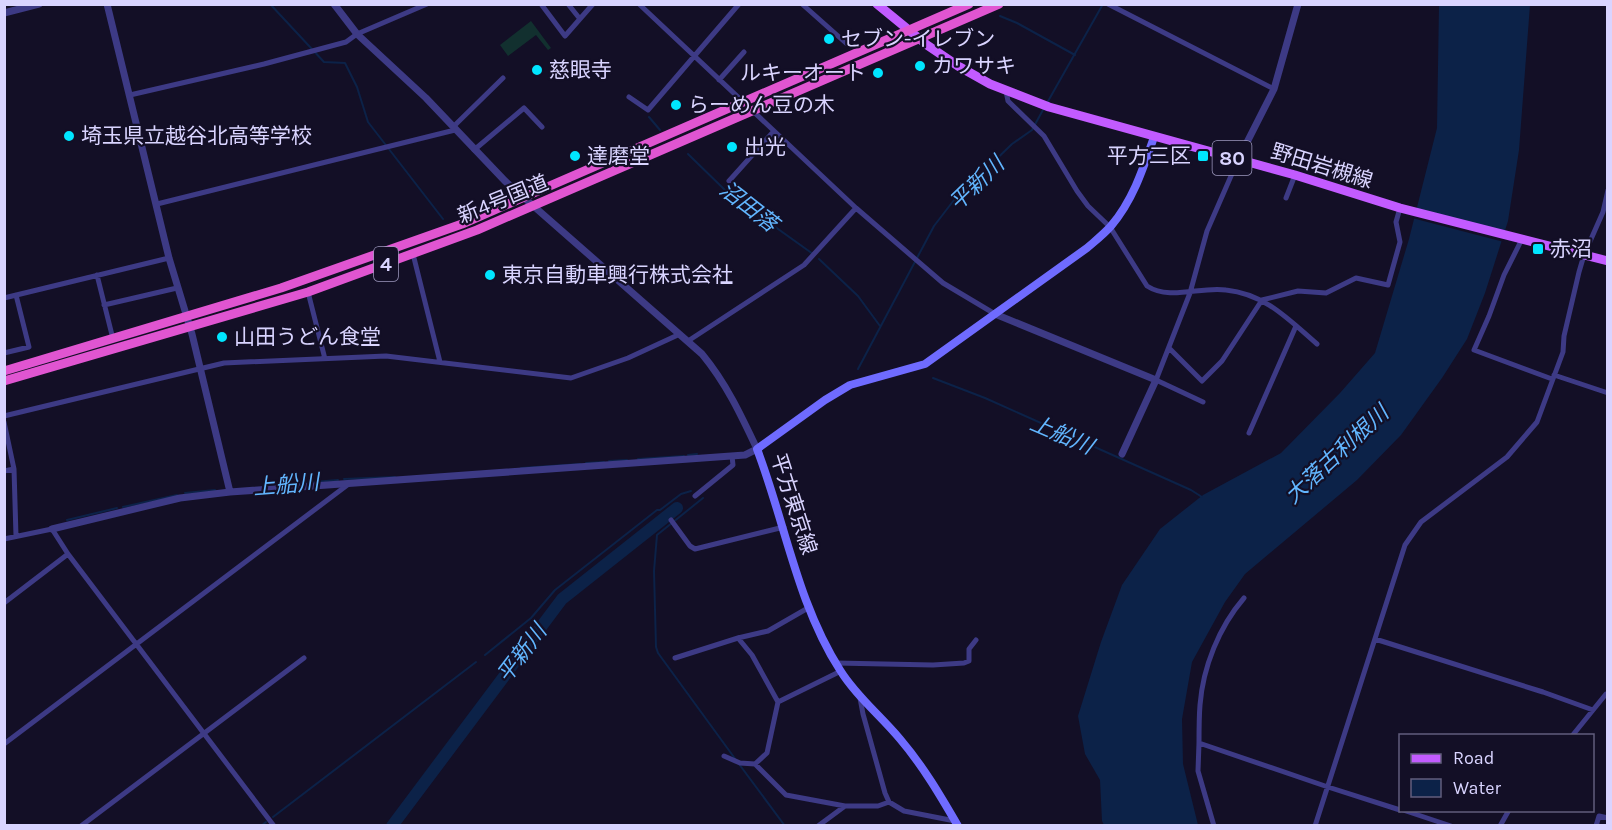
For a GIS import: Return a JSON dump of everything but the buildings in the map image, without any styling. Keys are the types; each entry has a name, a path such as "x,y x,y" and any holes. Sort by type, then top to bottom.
{"highway":[{"name":"新4号国道","path":"4,371 324,274 462,224 969,4"},
{"name":"新4号国道","path":"4,381 308,292 413,254 535,206 999,4"}],"main road":[{"name":"野田岩槻線","path":"879,5 919,39 958,66 1006,92 1045,106 1400,208 1608,261"},
{"name":"平方東京線","path":"957,823 917,759 898,736 860,698 841,672 817,630 757,449 825,400 850,385 921,367 1078,254 1110,227 1127,205 1154,137"}],"street":[{"path":"4,13 39,4"},
{"path":"107,4 169,258 200,367 229,489"},
{"path":"4,539 180,498 229,489 350,483 732,456 745,455 757,449 735,402 717,372 688,341 525,198 474,150 426,98 357,34 334,4"},
{"path":"130,95 346,42 357,34 427,4"},
{"path":"541,4 565,36 593,4"},
{"path":"568,4 580,20"},
{"path":"639,4 856,208 943,283 995,314 1203,402"},
{"path":"629,97 648,110 739,4"},
{"path":"802,4 847,44"},
{"path":"1108,4 1274,89"},
{"path":"1122,454 1156,381 1190,293 1207,231 1238,160 1274,89 1298,4"},
{"path":"719,80 744,52"},
{"path":"157,204 454,129 503,78"},
{"path":"1006,92 1008,101 1044,136 1077,191 1088,206 1110,227 1148,286 1155,291 1190,293 1223,289 1245,293 1262,300 1317,344"},
{"path":"474,150 524,108 542,127"},
{"path":"729,181 774,131"},
{"path":"1286,198 1295,176"},
{"path":"1315,825 1405,545 1421,522 1507,457 1537,422 1563,352 1564,336 1584,255 1605,211 1608,190"},
{"path":"688,341 804,265 856,208"},
{"path":"1169,348 1202,381 1222,361 1262,300 1298,291 1326,292 1356,278 1388,285 1400,242 1396,222 1400,208"},
{"path":"1522,239 1504,275 1474,350 1608,393"},
{"path":"413,254 440,362"},
{"path":"4,298 169,258"},
{"path":"98,275 113,339"},
{"path":"104,305 177,288"},
{"path":"308,292 325,359"},
{"path":"4,352 28,347 16,295"},
{"path":"1249,433 1296,326"},
{"path":"4,416 224,363 386,356 571,378 628,358 680,334"},
{"path":"4,422 14,469 16,537"},
{"path":"696,496 733,465 732,456"},
{"path":"4,471 14,469"},
{"path":"4,744 350,483"},
{"path":"671,520 690,546 695,549 784,527"},
{"path":"52,529 68,554 274,825"},
{"path":"4,603 68,554"},
{"path":"1214,825 1198,771 1200,704 1209,660 1225,626 1244,598"},
{"path":"675,658 768,631 808,608"},
{"path":"738,638 752,655 778,702 767,753 755,764"},
{"path":"1375,639 1593,710"},
{"path":"836,663 933,665 964,663 969,661 969,649 976,640"},
{"path":"81,825 304,658"},
{"path":"778,702 841,672"},
{"path":"1573,734 1606,694 1608,695"},
{"path":"860,698 889,802 904,811 957,823"},
{"path":"1199,742 1328,788 1399,809"},
{"path":"724,756 740,762 755,764 786,795 845,806 878,806 889,802"},
{"path":"818,825 845,806"},
{"path":"1409,812 1451,825"},
{"path":"1500,825 1508,812"},
{"path":"1596,825 1599,816 1608,818"},
{"path":"829,818 832,825"}],"green space":[{"path":"531,21 551,48 548,50 536,35 508,56 500,45"}],"water":[{"name":"大落古利根川","path":"1439,5 1530,5 1519,150 1508,221 1485,293 1467,339 1401,435 1357,480 1245,574 1225,602 1192,662 1182,719 1183,764 1198,825 1104,825 1100,780 1085,754 1078,716 1122,585 1160,529 1203,495 1281,453 1340,393 1375,353 1409,239 1437,128"}],"pier":[{"path":"1415,209 1507,233 1504,242 1412,218"}],"waterway":[{"path":"270,4 324,62 345,63 357,87 368,122 443,219"},
{"name":"平新川","path":"1047,103 1103,4"},
{"path":"1000,16 1075,55"},
{"name":"平新川","path":"858,369 934,226 954,200 1012,144 1032,130 1044,108"},
{"name":"沼田落","path":"649,117 660,130"},
{"name":"沼田落","path":"688,154 728,193 813,254"},
{"name":"沼田落","path":"819,259 858,296 880,326"},
{"name":"上船川","path":"933,378 985,398 1191,490 1202,497"},
{"name":"上船川","path":"688,455 697,454"},
{"name":"上船川","path":"638,459 684,456"},
{"name":"上船川","path":"609,461 627,460"},
{"name":"上船川","path":"586,463 604,462"},
{"name":"上船川","path":"521,468 580,464"},
{"name":"上船川","path":"344,479 395,477"},
{"name":"上船川","path":"266,486 338,480"},
{"name":"上船川","path":"185,493 215,490"},
{"path":"485,655 531,618 555,590 657,510 681,494 691,491"},
{"name":"上船川","path":"123,507 177,495"},
{"path":"703,498 657,535 654,571 656,647 658,653 736,760"},
{"name":"上船川","path":"67,520 117,508"},
{"name":"平新川","path":"392,826 562,599 677,508"},
{"path":"273,817 476,662"},
{"path":"739,764 785,826"},
{"path":"261,826 266,822"}],"place":[{"name":"セブン-イレブン","path":"829,39"},
{"name":"カワサキ","path":"920,66"},
{"name":"慈眼寺","path":"537,70"},
{"name":"ルキーオート","path":"878,73"},
{"name":"らーめん豆の木","path":"676,105"},
{"name":"埼玉県立越谷北高等学校","path":"69,136"},
{"name":"出光","path":"732,147"},
{"name":"達磨堂","path":"575,156"},
{"name":"平方三区","path":"1203,156"},
{"name":"赤沼","path":"1538,249"},
{"name":"東京自動車興行株式会社","path":"490,275"},
{"name":"山田うどん食堂","path":"222,337"}]}
